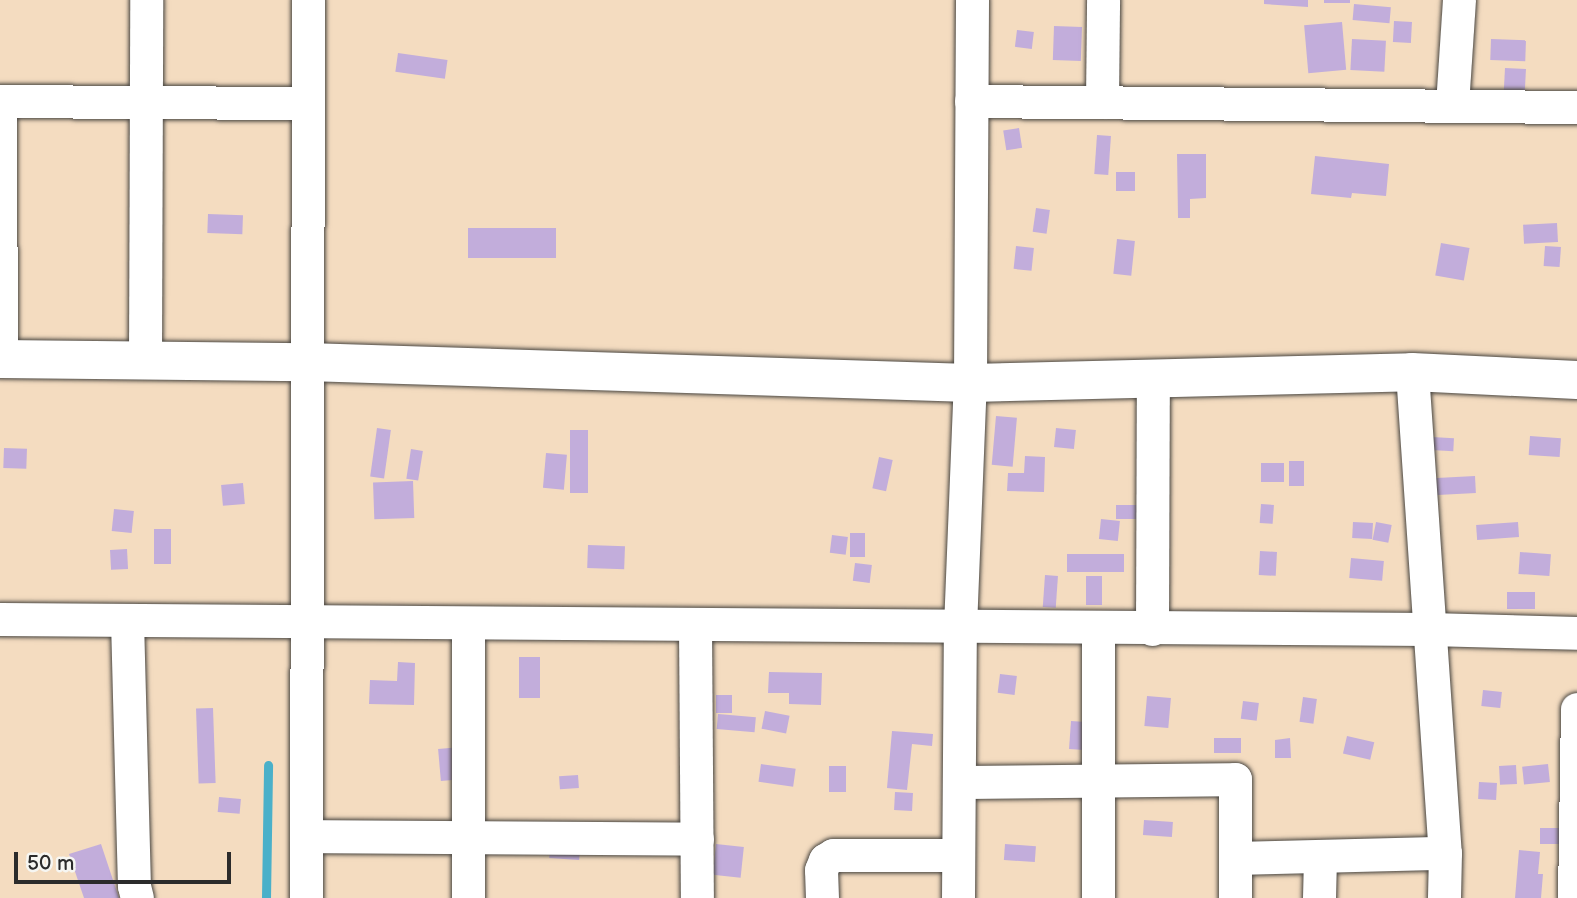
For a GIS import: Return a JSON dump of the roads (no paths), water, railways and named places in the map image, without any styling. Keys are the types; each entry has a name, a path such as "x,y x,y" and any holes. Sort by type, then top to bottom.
{"street":[{"path":"145,360 146,0"},
{"path":"306,898 308,0"},
{"path":"958,898 960,627 970,383 972,0"},
{"path":"1102,102 1103,0"},
{"path":"1452,105 1460,0"},
{"path":"308,103 0,101 1,359 307,362 970,383 1153,381 1412,372 1577,380"},
{"path":"971,101 1577,107"},
{"path":"1412,372 1445,853 1444,898"},
{"path":"1152,629 1153,381"},
{"path":"0,619 1429,629 1577,633"},
{"path":"127,620 136,898"},
{"path":"468,623 468,898"},
{"path":"695,625 697,898"},
{"path":"1098,628 1098,898"},
{"path":"1574,898 1577,709"},
{"path":"959,782 1235,779 1235,898"},
{"path":"306,836 697,839"},
{"path":"1235,858 1445,853"},
{"path":"822,898 821,870 825,860 833,855 958,855"},
{"path":"1319,898 1320,856"}],"waterway":[{"path":"266,898 268,765"}]}
